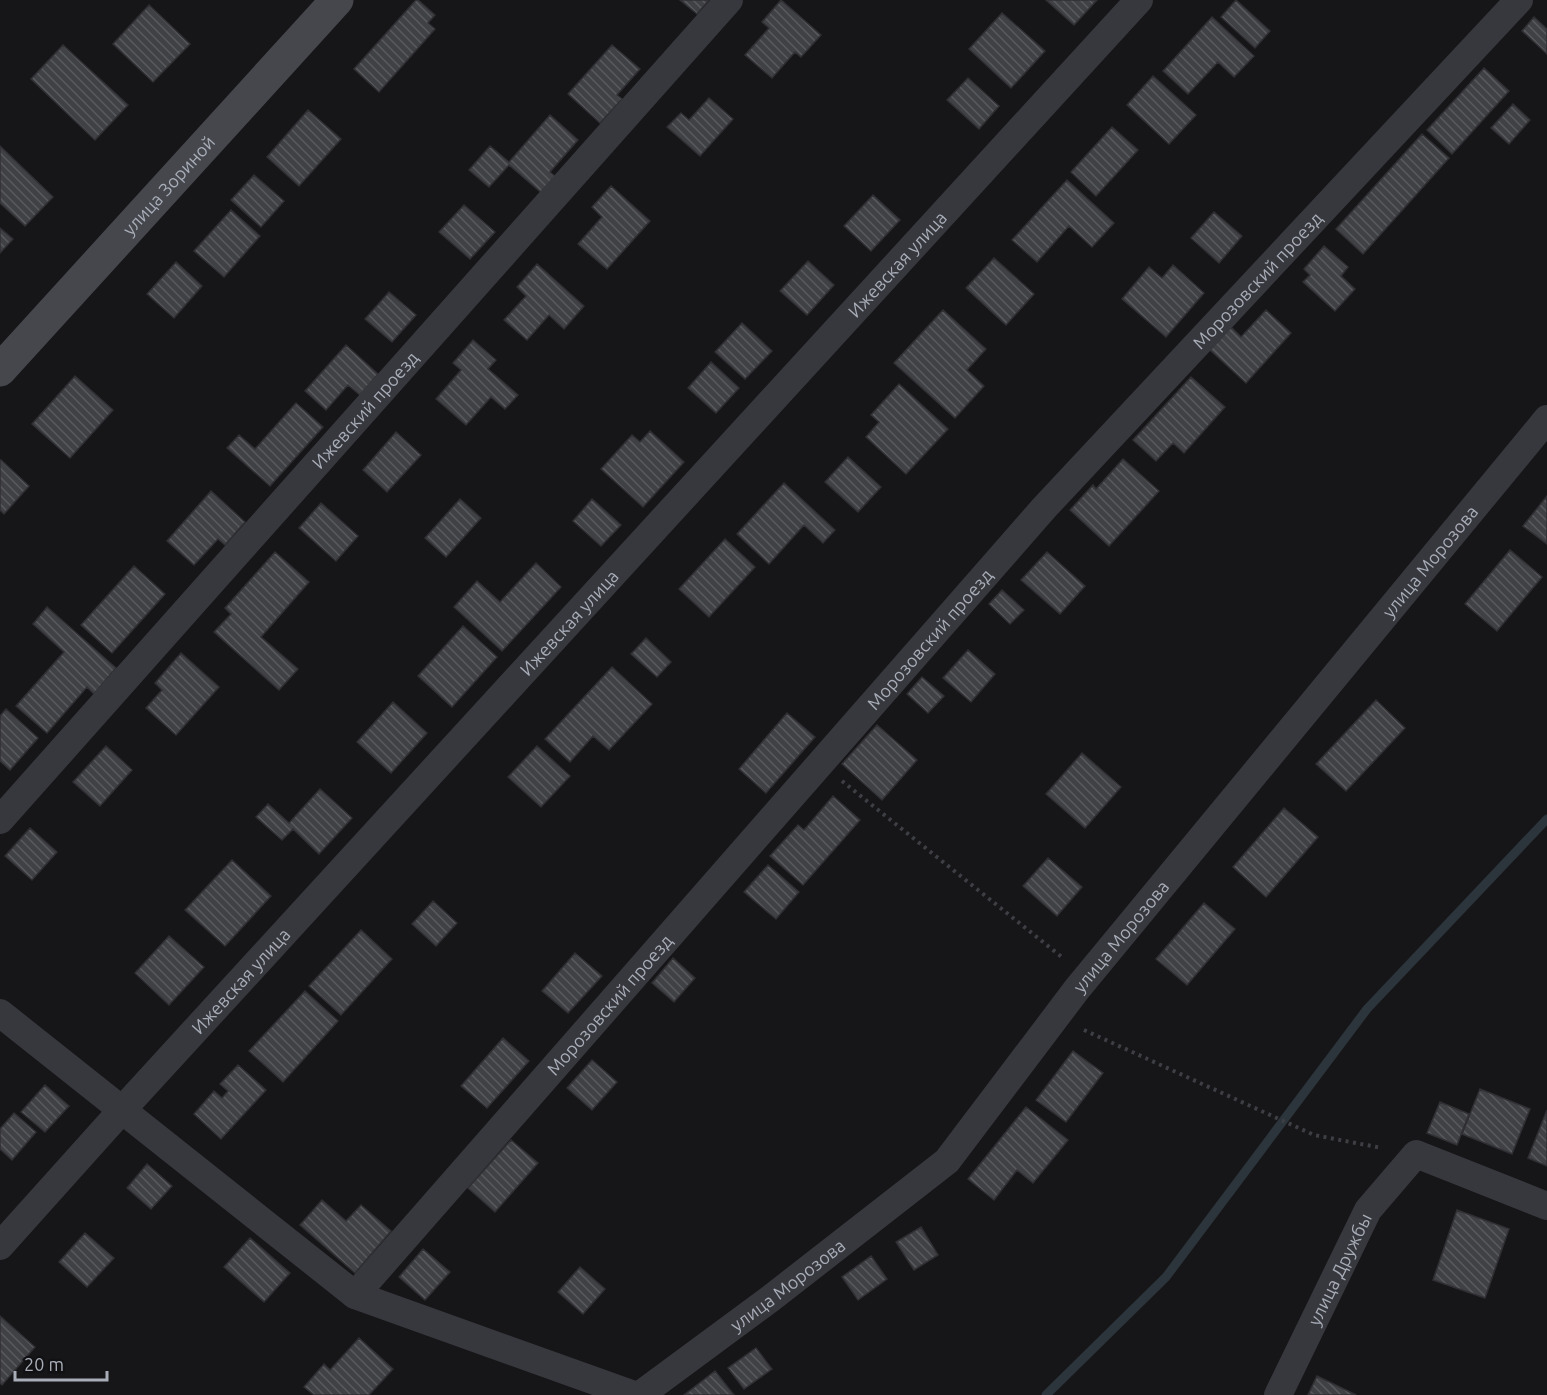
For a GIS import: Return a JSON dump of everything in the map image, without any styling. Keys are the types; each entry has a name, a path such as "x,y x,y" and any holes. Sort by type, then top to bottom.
{"main road":[{"name":"улица Зориной","path":"0,369 337,0"}],"street":[{"name":"Ижевский проезд","path":"0,820 729,0"},
{"name":"Ижевская улица","path":"0,1246 1139,0"},
{"name":"Морозовский проезд","path":"355,1295 1044,508 1519,0"},
{"name":"улица Морозова","path":"640,1395 770,1299 947,1161 1087,977 1547,419"},
{"path":"0,1013 355,1295 634,1395"},
{"path":"1416,1154 1547,1206"},
{"name":"улица Дружбы","path":"1278,1395 1368,1210 1416,1154"}],"path":[{"path":"820,764 1087,977"},
{"path":"1056,1017 1314,1135 1416,1154"}],"building":[{"path":"416,0 435,15 428,23 435,29 379,92 354,69"},
{"path":"680,0 709,0 697,14"},
{"path":"781,0 821,35 801,57 795,52 772,78 745,55 769,28 762,22"},
{"path":"1046,0 1097,0 1074,25"},
{"path":"1236,0 1270,31 1255,48 1221,17"},
{"path":"149,5 190,44 153,82 113,44"},
{"path":"1002,13 1045,51 1011,88 969,49"},
{"path":"1212,17 1254,56 1234,77 1218,62 1188,94 1163,71"},
{"path":"1534,17 1547,29 1547,54 1522,31"},
{"path":"63,45 128,105 95,140 31,79"},
{"path":"612,45 640,69 617,95 622,99 600,123 568,94"},
{"path":"1484,68 1509,91 1452,154 1427,130"},
{"path":"1153,76 1196,115 1169,144 1127,105"},
{"path":"968,78 999,106 979,129 947,100"},
{"path":"709,98 733,119 700,156 667,127 681,113 689,120"},
{"path":"1513,104 1530,120 1509,144 1491,128"},
{"path":"308,110 341,139 299,186 267,157"},
{"path":"550,115 578,140 550,172 558,179 544,195 509,165 489,187 469,170 490,146 509,162"},
{"path":"1112,127 1138,150 1096,196 1071,172"},
{"path":"1422,134 1449,158 1363,254 1336,229"},
{"path":"0,146 53,197 25,226 0,203"},
{"path":"254,175 284,201 261,227 231,200"},
{"path":"1067,180 1114,223 1092,247 1069,226 1037,262 1012,240"},
{"path":"611,186 650,221 607,269 578,244 602,217 592,207"},
{"path":"873,195 900,220 871,251 844,226"},
{"path":"464,205 495,232 470,259 439,232"},
{"path":"231,210 260,236 224,277 194,251"},
{"path":"1214,212 1242,236 1219,263 1191,238"},
{"path":"0,228 13,239 0,253"},
{"path":"1324,246 1348,267 1341,276 1355,289 1335,311 1303,282 1310,275 1304,269"},
{"path":"994,258 1034,294 1006,325 966,288"},
{"path":"808,261 834,285 807,315 780,291"},
{"path":"176,262 202,286 174,318 147,294"},
{"path":"537,264 584,306 564,329 549,315 527,340 504,320 526,296 517,287"},
{"path":"1173,265 1204,293 1166,337 1122,299 1149,267 1162,278"},
{"path":"389,292 416,315 392,342 365,319"},
{"path":"943,310 986,349 967,370 984,386 955,418 894,363"},
{"path":"1266,310 1291,333 1246,383 1210,350 1231,327 1241,337"},
{"path":"742,323 772,351 745,379 715,352"},
{"path":"473,340 496,360 488,369 518,395 505,409 491,397 466,425 436,399 461,370 453,363"},
{"path":"346,345 378,374 360,395 348,385 326,410 305,391"},
{"path":"711,362 739,388 716,413 688,388"},
{"path":"75,376 113,410 70,458 32,424"},
{"path":"1191,377 1225,407 1184,453 1173,443 1156,461 1133,440"},
{"path":"899,384 948,429 906,474 866,437 879,422 871,415"},
{"path":"296,403 323,427 270,486 227,448 239,435 255,449"},
{"path":"650,431 684,462 643,507 601,469 632,435 640,442"},
{"path":"396,432 421,455 387,492 363,470"},
{"path":"848,457 881,487 858,512 825,482"},
{"path":"1123,459 1159,491 1109,546 1070,510 1093,485 1096,489"},
{"path":"0,460 29,486 4,514 0,510"},
{"path":"784,483 835,530 823,543 804,525 769,564 737,534"},
{"path":"211,491 245,522 225,545 218,539 194,565 167,541"},
{"path":"1547,496 1547,544 1523,526"},
{"path":"460,499 481,518 446,557 425,538"},
{"path":"592,499 621,525 601,546 573,521"},
{"path":"321,503 358,536 336,561 299,528"},
{"path":"725,539 755,567 709,617 679,589"},
{"path":"1510,550 1542,577 1497,631 1465,604"},
{"path":"275,552 309,582 261,637 298,669 279,690 214,632 231,614 225,608"},
{"path":"1047,552 1085,586 1060,614 1021,580"},
{"path":"536,563 561,587 502,651 454,607 477,581 500,602"},
{"path":"134,566 165,594 112,653 81,625"},
{"path":"1002,590 1024,610 1010,624 989,604"},
{"path":"47,607 116,668 94,694 87,687 47,733 16,706 64,652 33,624"},
{"path":"463,626 497,657 452,707 418,676"},
{"path":"646,638 671,662 657,677 631,654"},
{"path":"968,650 995,674 971,702 943,678"},
{"path":"181,653 219,687 176,735 146,708 162,690 155,683"},
{"path":"612,667 652,704 609,750 593,736 570,762 545,739"},
{"path":"922,677 944,696 928,713 907,694"},
{"path":"1376,700 1405,728 1346,791 1316,764"},
{"path":"393,702 427,733 391,773 357,742"},
{"path":"6,709 38,738 10,770 0,761 0,716"},
{"path":"787,713 815,737 766,793 739,769"},
{"path":"877,725 917,760 882,800 842,764"},
{"path":"106,746 132,770 100,806 73,782"},
{"path":"537,746 570,776 541,807 508,777"},
{"path":"1082,753 1121,787 1085,828 1046,794"},
{"path":"320,789 352,818 319,854 293,829 282,840 256,817 268,804 289,823"},
{"path":"833,796 860,820 803,885 770,856 798,825 804,830"},
{"path":"1284,808 1318,837 1266,897 1233,867"},
{"path":"30,828 57,852 32,880 5,856"},
{"path":"1048,858 1082,887 1057,916 1023,886"},
{"path":"232,860 271,896 225,946 185,910"},
{"path":"768,865 799,892 776,919 744,892"},
{"path":"433,901 457,923 436,946 412,924"},
{"path":"1204,903 1235,929 1187,985 1156,959"},
{"path":"361,930 392,959 341,1015 309,986"},
{"path":"169,936 204,967 169,1005 135,973"},
{"path":"575,953 602,976 568,1013 542,991"},
{"path":"673,958 695,978 674,1002 652,983"},
{"path":"305,991 338,1021 283,1082 249,1051"},
{"path":"503,1038 529,1061 487,1108 461,1086"},
{"path":"1073,1051 1103,1073 1066,1122 1036,1100"},
{"path":"592,1060 617,1082 592,1110 567,1088"},
{"path":"238,1065 266,1090 221,1139 194,1114 214,1091 222,1098 228,1091 220,1084"},
{"path":"45,1085 69,1106 45,1132 21,1112"},
{"path":"1480,1089 1530,1109 1512,1154 1462,1134"},
{"path":"1440,1102 1469,1114 1457,1145 1427,1133"},
{"path":"1026,1107 1068,1140 1033,1183 1017,1170 994,1200 968,1179"},
{"path":"1547,1110 1547,1166 1528,1158"},
{"path":"14,1113 36,1132 12,1160 0,1149 0,1129"},
{"path":"511,1140 538,1163 495,1212 468,1188"},
{"path":"147,1164 172,1186 151,1209 127,1188"},
{"path":"322,1200 346,1221 361,1205 391,1231 355,1273 300,1225"},
{"path":"1457,1210 1509,1229 1485,1298 1433,1280"},
{"path":"921,1227 938,1255 914,1270 896,1242"},
{"path":"85,1233 114,1258 87,1287 59,1262"},
{"path":"250,1238 290,1273 264,1302 224,1267"},
{"path":"423,1249 450,1272 425,1300 399,1277"},
{"path":"871,1256 887,1279 858,1300 842,1277"},
{"path":"580,1267 605,1289 583,1314 558,1292"},
{"path":"0,1316 35,1347 2,1385 0,1383"},
{"path":"359,1338 393,1369 369,1395 314,1395 304,1387 324,1364 330,1370"},
{"path":"756,1348 772,1369 744,1389 728,1368"},
{"path":"715,1371 734,1395 684,1395"},
{"path":"1317,1376 1356,1395 1308,1395"}],"waterway":[{"path":"1046,1395 1166,1277 1367,1009 1547,819"}]}
